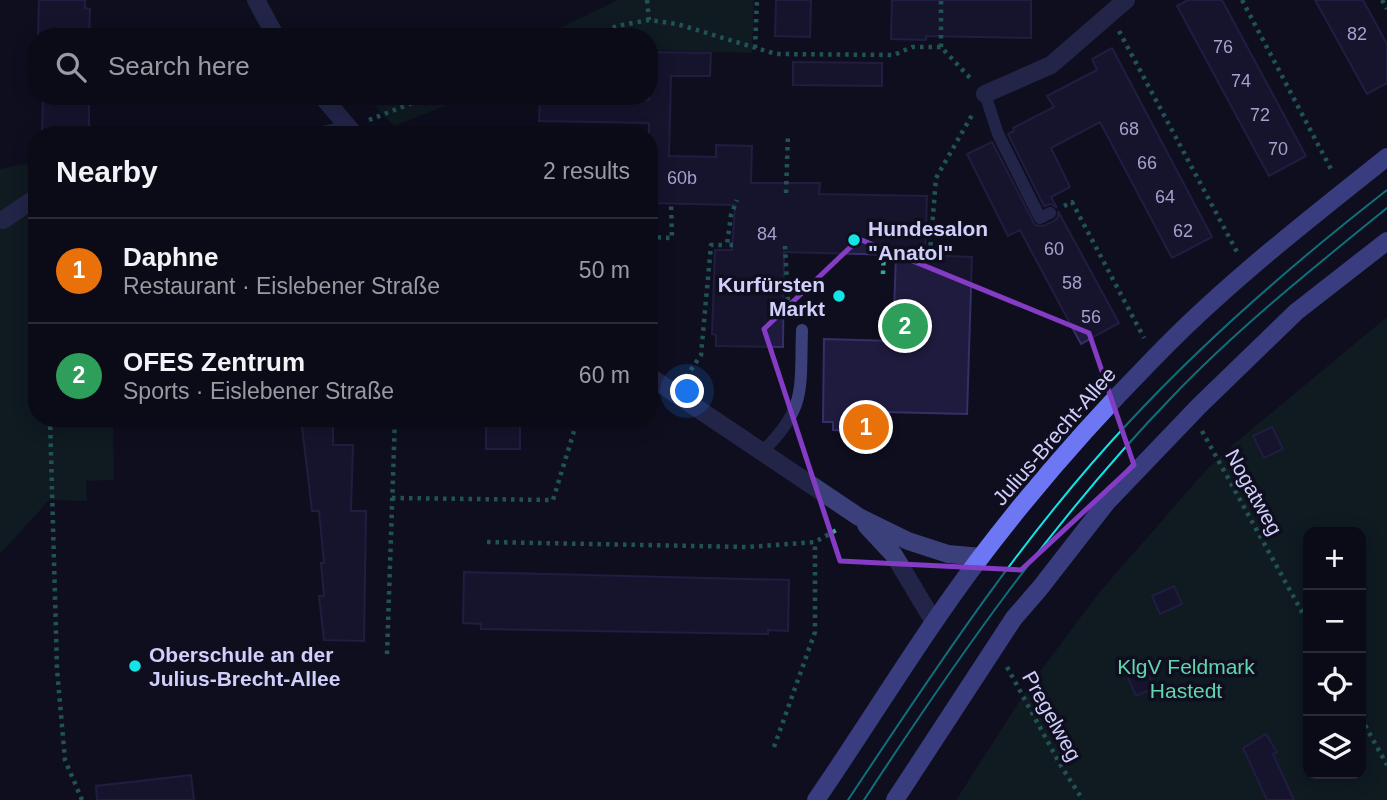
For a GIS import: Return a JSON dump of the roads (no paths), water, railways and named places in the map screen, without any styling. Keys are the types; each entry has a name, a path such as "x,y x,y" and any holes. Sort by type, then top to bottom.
{"main road":[{"name":"Julius-Brecht-Allee","path":"816,800 934,622 981,557 1064,456 1154,357 1247,272 1387,157"},
{"path":"895,800 1014,618 1107,502 1296,312 1387,241"}],"street":[{"path":"256,0 271,28"},
{"path":"985,94 1051,65 1126,0"},
{"path":"330,105 347,126"},
{"path":"2,224 28,204"},
{"path":"658,382 859,517 908,541 948,554 981,557"},
{"path":"859,517 894,555 934,622"}],"lane":[{"path":"985,94 998,134 1040,218 1050,213"},
{"path":"763,451 782,433 799,400 802,330"}],"tram line":[{"path":"848,800 981,604 1090,465 1222,329 1387,190"},
{"path":"864,800 971,642 1087,491 1172,397 1223,347 1276,299 1387,208"}],"place":[{"name":"Hundesalon \"Anatol\"","path":"854,240"},
{"name":"Kurfürsten Markt","path":"839,296"},
{"name":"OFES Zentrum","path":"905,326"},
{"name":"Daphne","path":"866,427"},
{"name":"Oberschule an der Julius-Brecht-Allee","path":"135,666"}],"park label":[{"name":"KlgV Feldmark Hastedt","path":"1186,678"}]}
